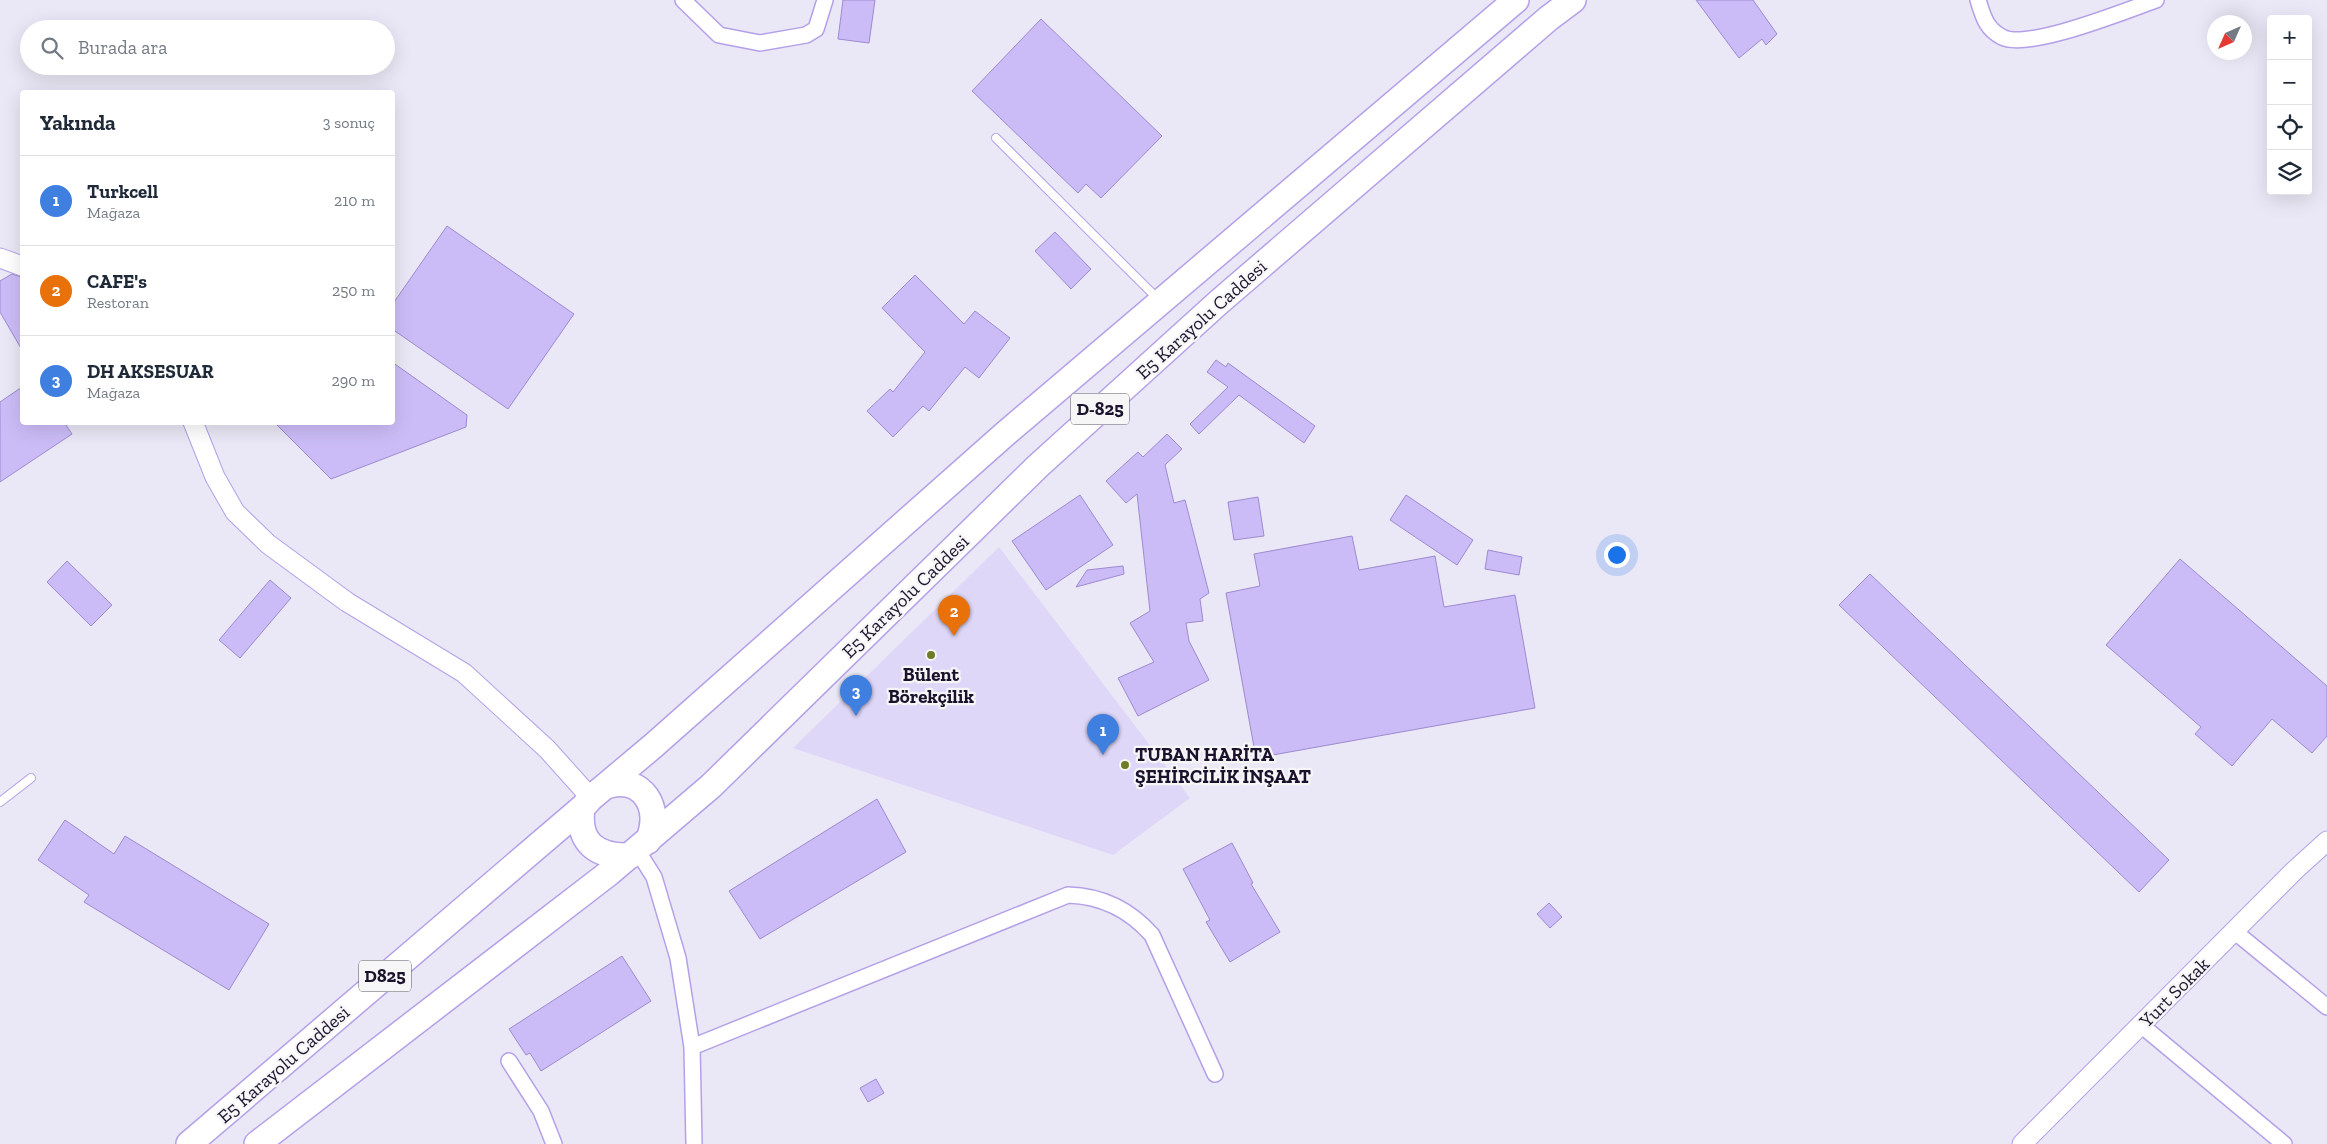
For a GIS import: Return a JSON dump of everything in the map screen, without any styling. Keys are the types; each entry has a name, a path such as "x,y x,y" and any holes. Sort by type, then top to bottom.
{"highway":[{"name":"E5 Karayolu Caddesi","path":"189,1144 593,797 1159,301 1516,0"},
{"name":"E5 Karayolu Caddesi","path":"257,1144 638,849 712,786 1045,459 1219,302 1549,18 1573,0"},
{"path":"617,782 639,789 653,807 655,819 653,830 638,849 606,855 596,850 582,831 580,820 593,797 617,782"}],"street":[{"path":"684,0 719,35 760,43 806,35 816,29 825,0"},
{"path":"1978,0 1985,22 2003,38 2034,40 2156,0"},
{"path":"0,258 20,265"},
{"path":"194,425 215,477 235,512 268,544 347,602 464,673 547,749 593,797"},
{"name":"Yurt Sokak","path":"2022,1144 2295,870 2327,841"},
{"path":"638,849 654,877 678,958 692,1047 694,1144"},
{"path":"692,1047 1068,895 1094,898 1119,907 1142,924 1152,935 1215,1074"},
{"path":"2234,931 2327,1007"},
{"path":"2141,1025 2284,1144"},
{"path":"508,1061 541,1111 554,1144"}],"lane":[{"path":"996,138 1159,301"},
{"path":"0,802 30,778"}],"shaded area":[{"path":"999,547 1190,798 1113,855 793,748"}],"building":[{"path":"843,0 875,0 869,43 838,39"},
{"path":"1696,0 1753,0 1777,34 1766,45 1762,39 1739,58"},
{"path":"1041,19 1162,136 1101,198 1086,184 1078,193 972,91"},
{"path":"447,226 574,314 508,409 395,331 395,301"},
{"path":"1055,232 1091,269 1071,289 1035,251"},
{"path":"12,274 20,277 20,347 0,312 0,281"},
{"path":"915,275 964,324 975,311 1010,338 979,378 965,367 929,411 923,406 893,437 867,411 890,389 893,392 925,352 882,308"},
{"path":"1216,360 1226,367 1228,363 1315,426 1304,443 1239,395 1199,434 1190,424 1228,387 1207,372"},
{"path":"395,364 467,415 466,427 331,479 277,425 395,425"},
{"path":"20,388 20,425 66,425 72,434 0,482 0,402"},
{"path":"1167,434 1182,449 1165,465 1174,503 1185,500 1209,593 1200,599 1203,621 1186,623 1189,641 1209,680 1138,716 1118,678 1154,662 1130,623 1150,611 1137,494 1126,503 1106,481 1138,452 1143,457"},
{"path":"1080,495 1113,545 1046,590 1012,541"},
{"path":"1406,495 1473,540 1457,565 1390,520"},
{"path":"1258,497 1264,536 1234,540 1228,502"},
{"path":"1352,536 1359,570 1435,556 1444,607 1515,595 1535,708 1256,758 1226,593 1260,586 1254,554"},
{"path":"1488,550 1522,557 1519,575 1485,569"},
{"path":"2180,559 2327,686 2327,736 2312,753 2272,719 2232,766 2195,734 2201,727 2106,645"},
{"path":"67,561 112,605 91,626 47,582"},
{"path":"1123,566 1124,574 1076,587 1087,570"},
{"path":"1870,574 2169,860 2139,892 1839,605"},
{"path":"270,580 291,598 240,658 219,640"},
{"path":"877,799 906,852 760,939 729,891"},
{"path":"65,820 114,854 125,836 269,924 229,990 84,902 89,895 38,860"},
{"path":"1232,843 1253,883 1251,884 1280,932 1230,962 1206,922 1210,920 1183,869"},
{"path":"1549,903 1562,917 1550,928 1537,914"},
{"path":"622,956 651,1001 541,1071 530,1053 526,1055 509,1029"},
{"path":"876,1079 884,1093 868,1102 860,1088"}],"place":[{"name":"CAFE's","path":"954,636"},
{"name":"Bülent Börekçilik","path":"931,655"},
{"name":"DH AKSESUAR","path":"856,716"},
{"name":"Turkcell","path":"1103,755"},
{"name":"TUBAN HARİTA ŞEHİRCİLİK İNŞAAT","path":"1125,765"}]}
